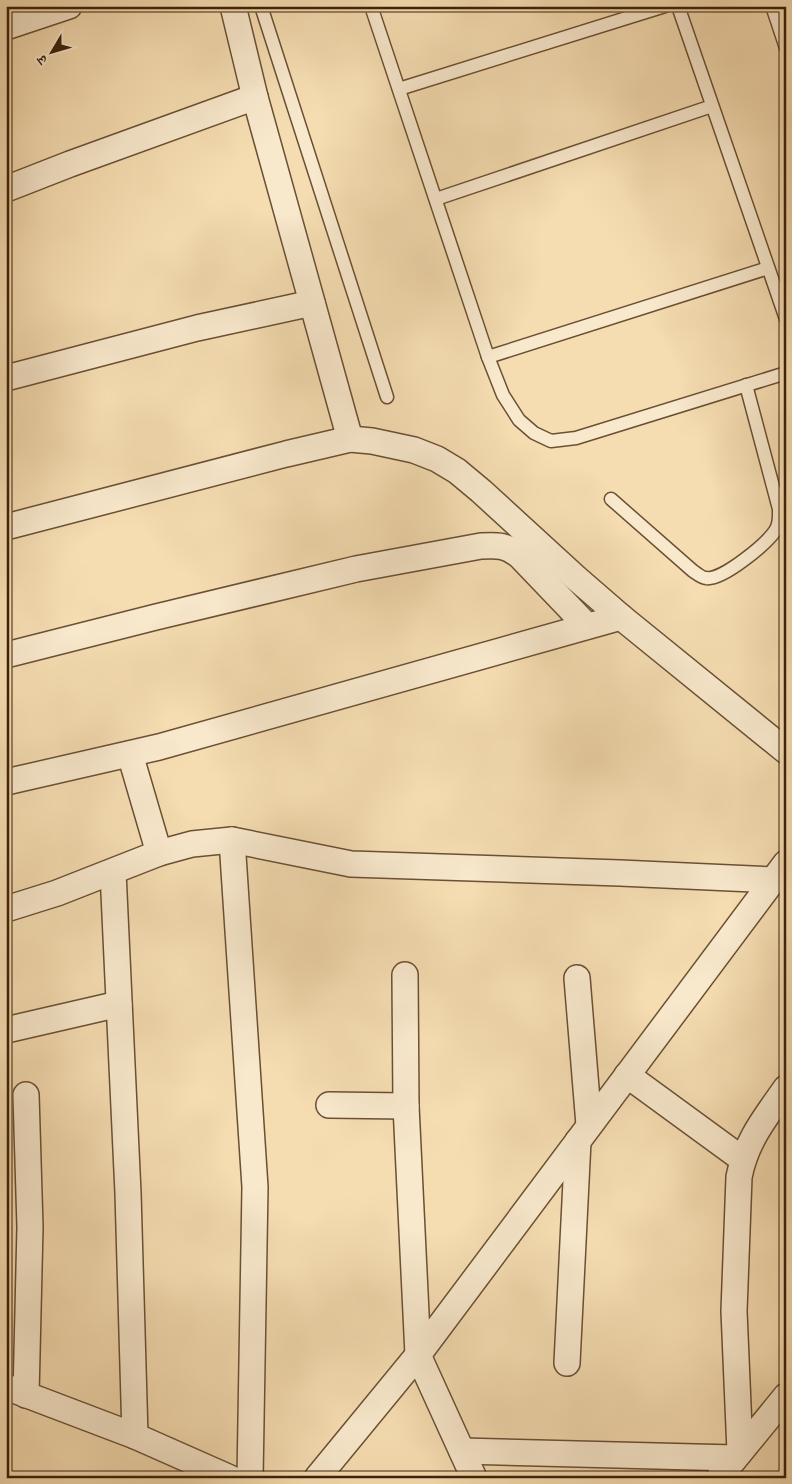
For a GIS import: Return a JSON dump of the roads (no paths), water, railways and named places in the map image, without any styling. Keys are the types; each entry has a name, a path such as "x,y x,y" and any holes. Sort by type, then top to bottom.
{"street":[{"path":"6,27 69,6"},
{"path":"233,6 255,97 350,439"},
{"path":"6,189 255,97"},
{"path":"6,378 197,328 312,303"},
{"path":"6,527 350,439 372,441 414,450 437,459 457,471 621,617 786,751"},
{"path":"6,655 356,569 495,545 509,548 520,556 587,626"},
{"path":"6,782 130,754 298,709 621,617"},
{"path":"130,754 159,853"},
{"path":"232,840 255,1187 250,1478"},
{"path":"6,909 57,893 159,853 192,844 232,840 351,864 620,873 779,872"},
{"path":"113,872 128,1202 135,1436"},
{"path":"316,1478 418,1354 779,872"},
{"path":"405,975 406,1106 418,1354 474,1478"},
{"path":"568,1363 584,1133 577,978"},
{"path":"6,1030 119,1004"},
{"path":"627,1075 742,1159"},
{"path":"738,1455 734,1311 739,1177 742,1159 748,1145 786,1088"},
{"path":"26,1095 17,1146 30,1227 16,1391 135,1436 230,1478"},
{"path":"329,1105 406,1106"},
{"path":"719,1478 785,1400"},
{"path":"462,1451 738,1455"}],"lane":[{"path":"261,6 387,397"},
{"path":"371,6 488,356 503,394 519,420 534,433 551,441 576,438 786,373"},
{"path":"399,89 665,6"},
{"path":"678,6 786,319"},
{"path":"772,6 786,48"},
{"path":"436,199 712,106"},
{"path":"488,356 768,268"},
{"path":"611,499 692,571 705,578 715,578 728,572 767,540 776,530 779,522 779,509 746,386"}]}
